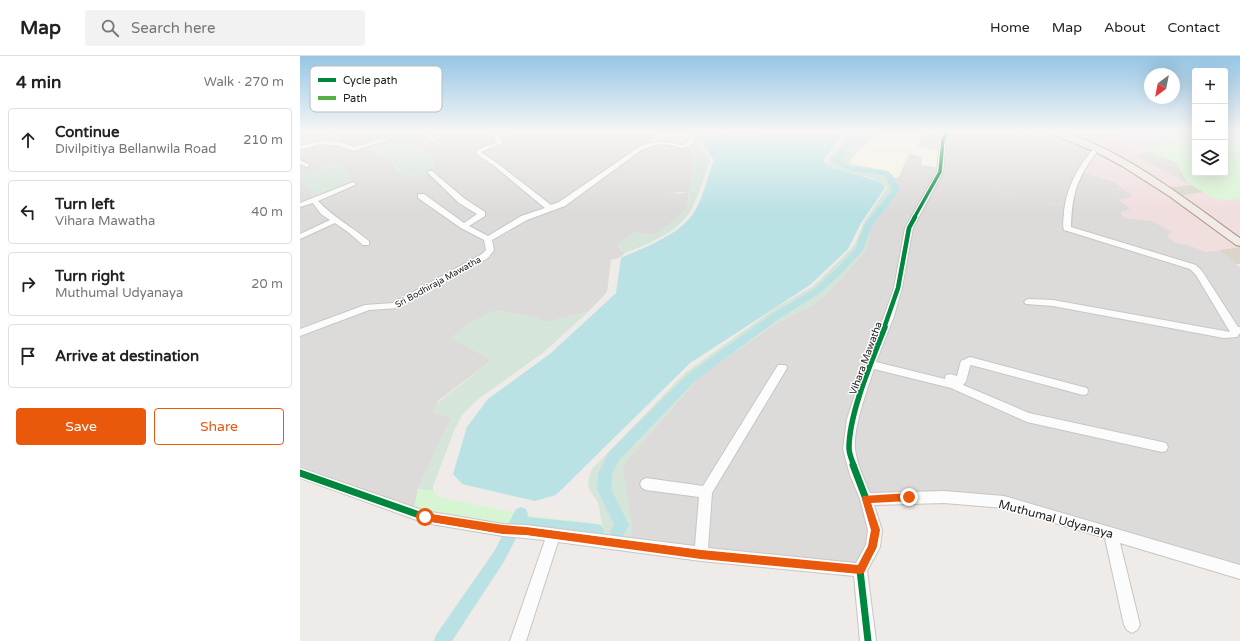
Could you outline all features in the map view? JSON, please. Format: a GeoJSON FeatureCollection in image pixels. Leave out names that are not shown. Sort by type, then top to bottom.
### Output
{"type":"FeatureCollection","features":[{"type":"Feature","properties":{"kind":"main road"},"geometry":{"type":"LineString","coordinates":[[1115,158],[1123,162],[1240,243]]}},
{"type":"Feature","properties":{"kind":"street"},"geometry":{"type":"LineString","coordinates":[[486,158],[550,208]]}},
{"type":"Feature","properties":{"kind":"street"},"geometry":{"type":"LineString","coordinates":[[421,196],[464,226],[488,239],[524,218],[562,204],[626,158]]}},
{"type":"Feature","properties":{"kind":"street","name":"Vihara Mawatha"},"geometry":{"type":"LineString","coordinates":[[860,570],[873,546],[875,530],[866,499],[856,475],[849,449],[853,419],[871,362],[898,288],[909,228],[940,172],[941,158]]}},
{"type":"Feature","properties":{"kind":"street"},"geometry":{"type":"LineString","coordinates":[[1029,302],[1052,303],[1224,335],[1234,335],[1237,330],[1198,272],[1192,267],[1067,228],[1067,205],[1075,177],[1088,158]]}},
{"type":"Feature","properties":{"kind":"street"},"geometry":{"type":"LineString","coordinates":[[300,162],[307,165]]}},
{"type":"Feature","properties":{"kind":"street"},"geometry":{"type":"LineString","coordinates":[[430,172],[462,201],[482,214],[464,226]]}},
{"type":"Feature","properties":{"kind":"street"},"geometry":{"type":"LineString","coordinates":[[300,205],[353,184]]}},
{"type":"Feature","properties":{"kind":"street"},"geometry":{"type":"LineString","coordinates":[[314,200],[324,212],[351,230],[366,243]]}},
{"type":"Feature","properties":{"kind":"street"},"geometry":{"type":"LineString","coordinates":[[300,237],[335,220]]}},
{"type":"Feature","properties":{"kind":"street","name":"Sri Bodhiraja Mawatha"},"geometry":{"type":"LineString","coordinates":[[300,332],[368,307],[388,308],[395,306],[485,256],[490,250],[488,239]]}},
{"type":"Feature","properties":{"kind":"street"},"geometry":{"type":"LineString","coordinates":[[871,362],[961,381],[965,364],[970,361],[1082,392]]}},
{"type":"Feature","properties":{"kind":"street"},"geometry":{"type":"LineString","coordinates":[[871,362],[953,385],[1027,416],[1162,447]]}},
{"type":"Feature","properties":{"kind":"street"},"geometry":{"type":"LineString","coordinates":[[701,554],[706,492],[782,368]]}},
{"type":"Feature","properties":{"kind":"street"},"geometry":{"type":"LineString","coordinates":[[300,473],[425,517],[503,530],[701,554],[860,570],[868,641]]}},
{"type":"Feature","properties":{"kind":"street"},"geometry":{"type":"LineString","coordinates":[[646,484],[706,492]]}},
{"type":"Feature","properties":{"kind":"street","name":"Muthumal Udyanaya"},"geometry":{"type":"LineString","coordinates":[[866,499],[944,497],[1004,502],[1240,572]]}},
{"type":"Feature","properties":{"kind":"street"},"geometry":{"type":"LineString","coordinates":[[1111,534],[1132,624]]}},
{"type":"Feature","properties":{"kind":"street"},"geometry":{"type":"LineString","coordinates":[[518,641],[553,535]]}},
{"type":"Feature","properties":{"kind":"shaded area"},"geometry":{"type":"Polygon","coordinates":[[[300,158],[385,158],[391,161],[397,170],[405,176],[419,175],[430,172],[434,161],[432,158],[628,158],[603,176],[678,194],[688,192],[689,194],[687,206],[677,219],[655,235],[634,232],[618,246],[625,253],[619,258],[611,260],[607,292],[589,311],[547,322],[496,310],[451,338],[492,360],[438,401],[434,412],[451,418],[418,489],[414,509],[300,473],[300,181],[308,187],[313,195],[312,200],[353,184],[341,166],[336,163],[300,176],[300,158]]]}},
{"type":"Feature","properties":{"kind":"shaded area"},"geometry":{"type":"Polygon","coordinates":[[[627,158],[691,158],[691,185],[688,192],[662,193],[602,176],[627,158]]]}},
{"type":"Feature","properties":{"kind":"shaded area"},"geometry":{"type":"Polygon","coordinates":[[[907,158],[923,158],[921,165],[941,168],[990,189],[1024,201],[1067,205],[1079,171],[1114,182],[1132,195],[1133,197],[1119,200],[1132,209],[1127,210],[1126,218],[1152,221],[1173,232],[1174,242],[1217,251],[1220,250],[1240,267],[1240,572],[1004,502],[866,499],[875,530],[860,570],[627,544],[623,465],[699,377],[774,325],[814,304],[828,293],[838,281],[872,225],[899,192],[892,177],[899,176],[907,158]]]}},
{"type":"Feature","properties":{"kind":"shaded area"},"geometry":{"type":"Polygon","coordinates":[[[907,158],[899,176],[896,178],[865,167],[850,164],[851,159],[907,158]]]}},
{"type":"Feature","properties":{"kind":"shaded area"},"geometry":{"type":"Polygon","coordinates":[[[922,158],[942,158],[941,168],[921,165],[922,158]]]}},
{"type":"Feature","properties":{"kind":"shaded area"},"geometry":{"type":"Polygon","coordinates":[[[940,158],[1088,158],[1084,163],[1067,205],[1024,201],[990,189],[938,176],[940,158]]]}},
{"type":"Feature","properties":{"kind":"shaded area"},"geometry":{"type":"Polygon","coordinates":[[[1071,158],[1139,158],[1191,185],[1163,188],[1174,197],[1204,192],[1225,201],[1236,198],[1240,200],[1240,247],[1205,252],[1183,243],[1174,242],[1167,236],[1172,232],[1152,221],[1126,218],[1121,215],[1121,212],[1132,209],[1119,200],[1132,197],[1132,195],[1114,182],[1079,171],[1071,158]]]}},
{"type":"Feature","properties":{"kind":"shaded area"},"geometry":{"type":"Polygon","coordinates":[[[1139,158],[1166,158],[1176,162],[1187,182],[1191,185],[1139,158]]]}},
{"type":"Feature","properties":{"kind":"shaded area"},"geometry":{"type":"Polygon","coordinates":[[[1191,185],[1204,192],[1174,197],[1162,188],[1191,185]]]}},
{"type":"Feature","properties":{"kind":"shaded area"},"geometry":{"type":"Polygon","coordinates":[[[1240,247],[1240,264],[1236,264],[1220,250],[1240,247]]]}},
{"type":"Feature","properties":{"kind":"green space"},"geometry":{"type":"Polygon","coordinates":[[[387,158],[432,158],[434,161],[434,168],[428,173],[417,176],[405,176],[387,158]]]}},
{"type":"Feature","properties":{"kind":"green space"},"geometry":{"type":"Polygon","coordinates":[[[691,158],[708,158],[710,161],[691,210],[678,225],[661,237],[625,253],[617,245],[634,232],[655,235],[672,222],[687,205],[689,199],[688,192],[691,185],[691,158]]]}},
{"type":"Feature","properties":{"kind":"green space"},"geometry":{"type":"Polygon","coordinates":[[[830,158],[852,158],[850,164],[884,170],[892,175],[899,192],[872,225],[866,251],[828,293],[814,304],[774,325],[699,377],[623,465],[633,531],[627,544],[605,542],[598,502],[589,489],[588,481],[592,469],[685,373],[774,309],[812,287],[855,244],[864,222],[887,188],[881,182],[866,176],[840,171],[827,162],[830,158]]]}},
{"type":"Feature","properties":{"kind":"green space"},"geometry":{"type":"Polygon","coordinates":[[[1166,158],[1192,158],[1192,176],[1228,176],[1228,158],[1240,158],[1240,200],[1236,198],[1225,201],[1211,197],[1187,182],[1176,162],[1166,158]]]}},
{"type":"Feature","properties":{"kind":"green space"},"geometry":{"type":"Polygon","coordinates":[[[336,163],[341,164],[353,184],[314,200],[310,191],[300,181],[300,176],[336,163]]]}},
{"type":"Feature","properties":{"kind":"green space"},"geometry":{"type":"Polygon","coordinates":[[[496,310],[547,322],[589,311],[544,352],[478,399],[462,415],[454,431],[433,486],[433,491],[418,489],[451,418],[434,412],[434,406],[492,360],[450,338],[470,322],[496,310]]]}},
{"type":"Feature","properties":{"kind":"green space"},"geometry":{"type":"Polygon","coordinates":[[[418,489],[433,491],[438,497],[531,516],[602,524],[605,542],[553,535],[414,509],[418,489]]]}},
{"type":"Feature","properties":{"kind":"water"},"geometry":{"type":"Polygon","coordinates":[[[713,158],[825,158],[825,163],[833,168],[878,181],[883,184],[885,188],[861,223],[848,249],[810,285],[690,363],[556,495],[535,501],[462,484],[453,474],[467,427],[488,399],[551,353],[616,293],[621,258],[663,239],[682,226],[690,218],[701,197],[714,160],[713,158]]]}},
{"type":"Feature","properties":{"kind":"waterway"},"geometry":{"type":"LineString","coordinates":[[617,532],[622,525],[604,489],[605,474],[614,456],[691,378],[776,316],[817,291],[840,270],[859,250],[868,226],[896,190],[889,176],[885,173],[850,169],[837,163],[837,158]]}},
{"type":"Feature","properties":{"kind":"waterway"},"geometry":{"type":"LineString","coordinates":[[516,523],[521,514]]}},
{"type":"Feature","properties":{"kind":"waterway"},"geometry":{"type":"LineString","coordinates":[[442,641],[500,555],[516,523]]}},
{"type":"Feature","properties":{"kind":"waterway"},"geometry":{"type":"LineString","coordinates":[[516,523],[597,531]]}},
{"type":"Feature","properties":{"kind":"cycle path"},"geometry":{"type":"LineString","coordinates":[[868,641],[860,570],[873,547],[875,530],[866,499],[856,475],[849,449],[853,419],[870,364],[889,316],[898,288],[909,228],[940,172],[941,158]]}},
{"type":"Feature","properties":{"kind":"cycle path"},"geometry":{"type":"LineString","coordinates":[[300,473],[425,517],[503,530],[526,531],[701,554],[860,570]]}},
{"type":"Feature","properties":{"kind":"route"},"geometry":{"type":"LineString","coordinates":[[425,517],[503,530],[526,531],[701,554],[860,570],[873,546],[875,530],[866,499],[909,497]]}}]}
